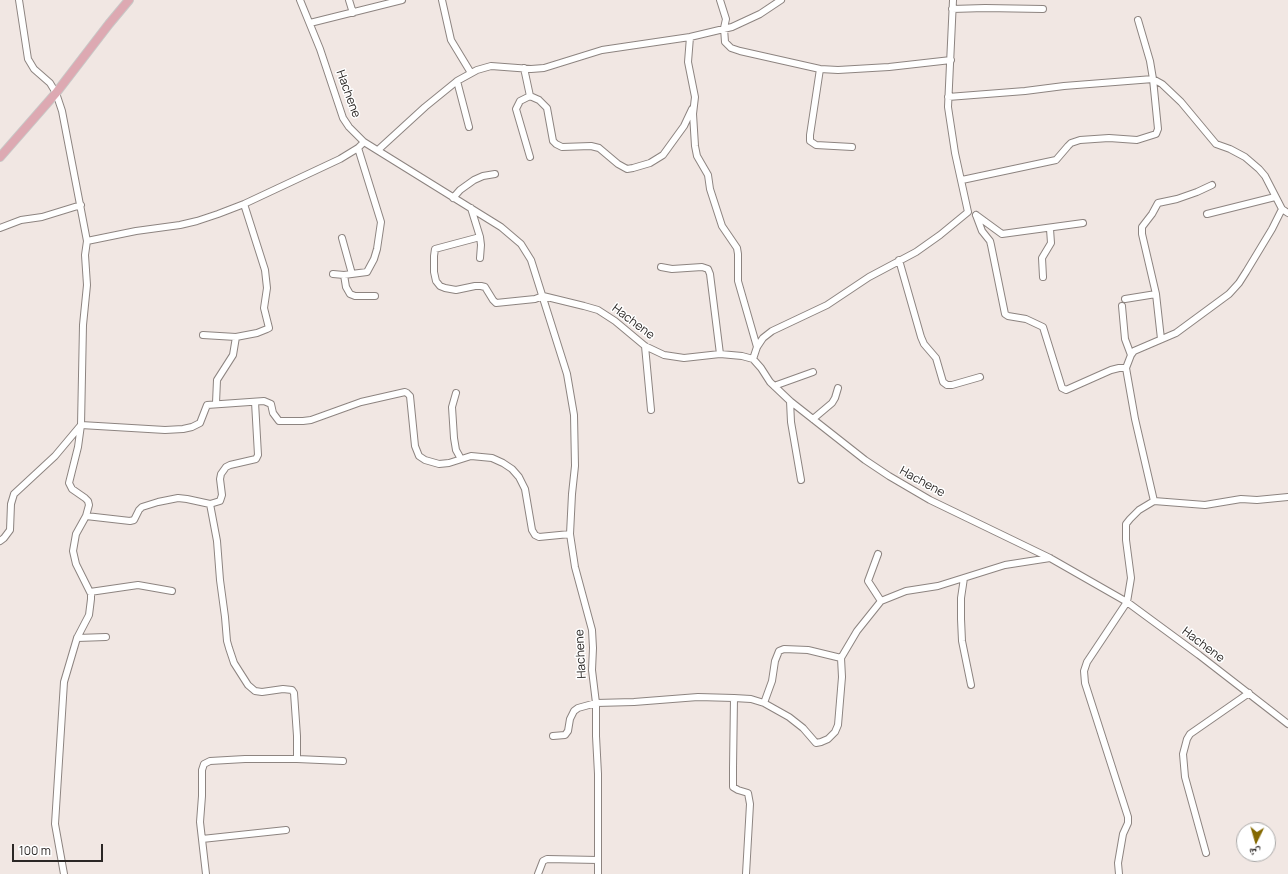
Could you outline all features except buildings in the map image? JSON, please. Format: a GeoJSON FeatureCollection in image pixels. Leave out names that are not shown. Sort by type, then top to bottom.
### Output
{"type":"FeatureCollection","features":[{"type":"Feature","properties":{"kind":"main road"},"geometry":{"type":"LineString","coordinates":[[0,157],[56,93],[130,0]]}},
{"type":"Feature","properties":{"kind":"street"},"geometry":{"type":"LineString","coordinates":[[18,0],[28,59],[34,68],[50,82],[56,93],[62,111],[87,241],[87,285],[83,325],[81,425],[70,483],[72,489],[86,498],[89,505],[86,516],[76,534],[73,552],[76,564],[90,592],[91,599],[89,615],[77,638],[64,682],[55,824],[64,874]]}},
{"type":"Feature","properties":{"kind":"street","name":"Hachene"},"geometry":{"type":"LineString","coordinates":[[300,0],[310,23],[343,118],[349,128],[364,142],[501,227],[521,244],[531,260],[568,379],[574,415],[576,466],[572,494],[570,534],[574,561],[592,630],[592,670],[596,703],[598,774],[598,874]]}},
{"type":"Feature","properties":{"kind":"street"},"geometry":{"type":"LineString","coordinates":[[349,0],[353,13]]}},
{"type":"Feature","properties":{"kind":"street"},"geometry":{"type":"LineString","coordinates":[[310,23],[402,0]]}},
{"type":"Feature","properties":{"kind":"street"},"geometry":{"type":"LineString","coordinates":[[442,0],[451,40],[471,73]]}},
{"type":"Feature","properties":{"kind":"street"},"geometry":{"type":"LineString","coordinates":[[720,0],[726,19],[724,28],[725,42],[731,48],[747,53],[820,70],[838,70],[951,60]]}},
{"type":"Feature","properties":{"kind":"street"},"geometry":{"type":"LineString","coordinates":[[378,150],[425,107],[457,81],[471,73],[491,66],[524,68],[532,70],[544,68],[602,50],[690,37],[732,27],[747,21],[781,0]]}},
{"type":"Feature","properties":{"kind":"street"},"geometry":{"type":"LineString","coordinates":[[953,0],[948,97],[951,134],[968,212]]}},
{"type":"Feature","properties":{"kind":"street"},"geometry":{"type":"LineString","coordinates":[[952,9],[1043,9]]}},
{"type":"Feature","properties":{"kind":"street"},"geometry":{"type":"LineString","coordinates":[[962,180],[1056,160],[1068,146],[1075,141],[1109,138],[1137,140],[1156,134],[1158,129],[1153,79],[1150,61],[1138,20]]}},
{"type":"Feature","properties":{"kind":"street"},"geometry":{"type":"LineString","coordinates":[[690,37],[688,62],[695,97],[693,114],[696,152],[708,175],[710,189],[722,226],[736,248],[738,254],[738,281],[757,347]]}},
{"type":"Feature","properties":{"kind":"street"},"geometry":{"type":"LineString","coordinates":[[524,68],[530,96]]}},
{"type":"Feature","properties":{"kind":"street"},"geometry":{"type":"LineString","coordinates":[[820,70],[810,141],[816,146],[852,147]]}},
{"type":"Feature","properties":{"kind":"street"},"geometry":{"type":"LineString","coordinates":[[948,97],[1153,79],[1162,84],[1181,102],[1216,144],[1245,157],[1259,169],[1265,176],[1282,209],[1288,212]]}},
{"type":"Feature","properties":{"kind":"street"},"geometry":{"type":"LineString","coordinates":[[457,81],[469,127]]}},
{"type":"Feature","properties":{"kind":"street"},"geometry":{"type":"LineString","coordinates":[[530,96],[539,100],[546,108],[553,141],[556,144],[562,147],[591,146],[599,148],[618,164],[627,168],[633,168],[650,162],[663,155],[684,126],[694,106]]}},
{"type":"Feature","properties":{"kind":"street"},"geometry":{"type":"LineString","coordinates":[[530,96],[520,102],[516,109],[530,157]]}},
{"type":"Feature","properties":{"kind":"street"},"geometry":{"type":"LineString","coordinates":[[87,241],[136,231],[167,228],[197,222],[244,204],[340,159],[358,148],[364,142]]}},
{"type":"Feature","properties":{"kind":"street"},"geometry":{"type":"LineString","coordinates":[[333,274],[344,275],[367,272],[374,259],[377,249],[381,222],[358,148]]}},
{"type":"Feature","properties":{"kind":"street"},"geometry":{"type":"LineString","coordinates":[[453,198],[460,190],[474,180],[483,176],[496,174]]}},
{"type":"Feature","properties":{"kind":"street"},"geometry":{"type":"LineString","coordinates":[[1160,339],[1156,294],[1142,234],[1144,223],[1152,214],[1158,202],[1177,200],[1212,185]]}},
{"type":"Feature","properties":{"kind":"street"},"geometry":{"type":"LineString","coordinates":[[1207,214],[1275,197]]}},
{"type":"Feature","properties":{"kind":"street"},"geometry":{"type":"LineString","coordinates":[[203,335],[236,336],[257,333],[269,328],[264,308],[267,288],[265,270],[244,204]]}},
{"type":"Feature","properties":{"kind":"street"},"geometry":{"type":"LineString","coordinates":[[0,228],[21,220],[42,217],[80,205]]}},
{"type":"Feature","properties":{"kind":"street"},"geometry":{"type":"LineString","coordinates":[[471,208],[480,237],[480,258]]}},
{"type":"Feature","properties":{"kind":"street"},"geometry":{"type":"LineString","coordinates":[[1154,501],[1135,419],[1126,368],[1131,355],[1138,349],[1176,333],[1210,309],[1234,288],[1246,272],[1272,229],[1282,209]]}},
{"type":"Feature","properties":{"kind":"street"},"geometry":{"type":"LineString","coordinates":[[968,212],[976,215],[1002,234],[1050,229],[1083,223]]}},
{"type":"Feature","properties":{"kind":"street"},"geometry":{"type":"LineString","coordinates":[[753,359],[757,347],[763,338],[772,331],[827,305],[869,277],[916,252],[968,212]]}},
{"type":"Feature","properties":{"kind":"street"},"geometry":{"type":"LineString","coordinates":[[976,215],[982,231],[990,241],[1005,314],[1008,316],[1026,319],[1043,328],[1062,388],[1066,390],[1112,370],[1126,368]]}},
{"type":"Feature","properties":{"kind":"street"},"geometry":{"type":"LineString","coordinates":[[1043,277],[1042,258],[1051,243],[1050,229]]}},
{"type":"Feature","properties":{"kind":"street"},"geometry":{"type":"LineString","coordinates":[[480,237],[435,249],[434,272],[436,282],[440,286],[456,290],[475,286],[485,287],[496,303],[535,299],[543,296]]}},
{"type":"Feature","properties":{"kind":"street"},"geometry":{"type":"LineString","coordinates":[[342,238],[352,274]]}},
{"type":"Feature","properties":{"kind":"street"},"geometry":{"type":"LineString","coordinates":[[899,260],[921,337],[924,344],[936,358],[943,382],[948,385],[952,385],[980,378]]}},
{"type":"Feature","properties":{"kind":"street"},"geometry":{"type":"LineString","coordinates":[[661,268],[672,270],[702,266],[708,269],[710,274],[720,354]]}},
{"type":"Feature","properties":{"kind":"street"},"geometry":{"type":"LineString","coordinates":[[344,275],[346,287],[350,294],[355,296],[376,296]]}},
{"type":"Feature","properties":{"kind":"street"},"geometry":{"type":"LineString","coordinates":[[1125,299],[1156,294]]}},
{"type":"Feature","properties":{"kind":"street","name":"Hachene"},"geometry":{"type":"LineString","coordinates":[[543,296],[598,310],[615,321],[645,346],[658,353],[678,358],[720,354],[742,356],[753,359],[774,386],[790,401],[865,460],[912,490],[950,511],[1050,558],[1127,602],[1288,724]]}},
{"type":"Feature","properties":{"kind":"street"},"geometry":{"type":"LineString","coordinates":[[1122,306],[1125,339],[1131,355]]}},
{"type":"Feature","properties":{"kind":"street"},"geometry":{"type":"LineString","coordinates":[[216,404],[217,380],[233,355],[236,336]]}},
{"type":"Feature","properties":{"kind":"street"},"geometry":{"type":"LineString","coordinates":[[645,346],[651,410]]}},
{"type":"Feature","properties":{"kind":"street"},"geometry":{"type":"LineString","coordinates":[[774,386],[813,372]]}},
{"type":"Feature","properties":{"kind":"street"},"geometry":{"type":"LineString","coordinates":[[813,419],[832,403],[838,388]]}},
{"type":"Feature","properties":{"kind":"street"},"geometry":{"type":"LineString","coordinates":[[81,425],[165,430],[183,429],[200,423],[203,411],[207,405],[264,401],[269,402],[276,419],[279,421],[293,422],[310,420],[361,402],[407,393],[411,400],[415,446],[419,456],[439,464],[449,463],[472,456],[492,458],[512,469],[519,477],[525,489],[532,530],[535,535],[539,537],[570,534]]}},
{"type":"Feature","properties":{"kind":"street"},"geometry":{"type":"LineString","coordinates":[[456,393],[452,406],[454,438],[456,450],[461,459]]}},
{"type":"Feature","properties":{"kind":"street"},"geometry":{"type":"LineString","coordinates":[[790,401],[791,422],[801,480]]}},
{"type":"Feature","properties":{"kind":"street"},"geometry":{"type":"LineString","coordinates":[[86,516],[130,521],[134,520],[142,507],[158,502],[178,498],[210,504],[220,501],[222,499],[220,479],[226,467],[257,458],[255,402]]}},
{"type":"Feature","properties":{"kind":"street"},"geometry":{"type":"LineString","coordinates":[[0,542],[10,530],[11,504],[14,494],[55,456],[81,425]]}},
{"type":"Feature","properties":{"kind":"street"},"geometry":{"type":"LineString","coordinates":[[1119,874],[1118,863],[1123,834],[1128,823],[1128,817],[1085,683],[1084,671],[1087,662],[1127,602],[1131,578],[1126,540],[1126,524],[1139,510],[1154,501],[1205,505],[1241,499],[1257,500],[1288,497]]}},
{"type":"Feature","properties":{"kind":"street"},"geometry":{"type":"LineString","coordinates":[[210,504],[217,541],[220,580],[226,618],[226,641],[228,648],[234,663],[248,685],[255,691],[262,692],[283,689],[292,690],[294,693],[297,759]]}},
{"type":"Feature","properties":{"kind":"street"},"geometry":{"type":"LineString","coordinates":[[878,554],[868,581],[881,601]]}},
{"type":"Feature","properties":{"kind":"street"},"geometry":{"type":"LineString","coordinates":[[553,736],[565,735],[568,732],[570,719],[574,711],[578,708],[596,703],[634,702],[698,697],[751,699],[764,703],[789,717],[803,728],[816,743],[821,742],[828,739],[835,732],[838,725],[842,677],[841,658],[857,631],[881,601],[906,591],[938,586],[1005,565],[1050,558]]}},
{"type":"Feature","properties":{"kind":"street"},"geometry":{"type":"LineString","coordinates":[[964,578],[960,619],[962,641],[971,685]]}},
{"type":"Feature","properties":{"kind":"street"},"geometry":{"type":"LineString","coordinates":[[90,592],[138,585],[172,591]]}},
{"type":"Feature","properties":{"kind":"street"},"geometry":{"type":"LineString","coordinates":[[77,638],[106,637]]}},
{"type":"Feature","properties":{"kind":"street"},"geometry":{"type":"LineString","coordinates":[[764,703],[772,681],[775,661],[779,651],[784,649],[808,650],[841,658]]}},
{"type":"Feature","properties":{"kind":"street"},"geometry":{"type":"LineString","coordinates":[[1206,853],[1185,777],[1183,754],[1190,734],[1248,693]]}},
{"type":"Feature","properties":{"kind":"street"},"geometry":{"type":"LineString","coordinates":[[734,698],[732,768],[734,787],[748,793],[750,804],[746,874]]}},
{"type":"Feature","properties":{"kind":"street"},"geometry":{"type":"LineString","coordinates":[[206,874],[200,822],[202,770],[204,764],[210,761],[297,759],[343,761]]}},
{"type":"Feature","properties":{"kind":"street"},"geometry":{"type":"LineString","coordinates":[[202,839],[286,830]]}},
{"type":"Feature","properties":{"kind":"street"},"geometry":{"type":"LineString","coordinates":[[538,874],[543,861],[547,859],[598,860]]}}]}
